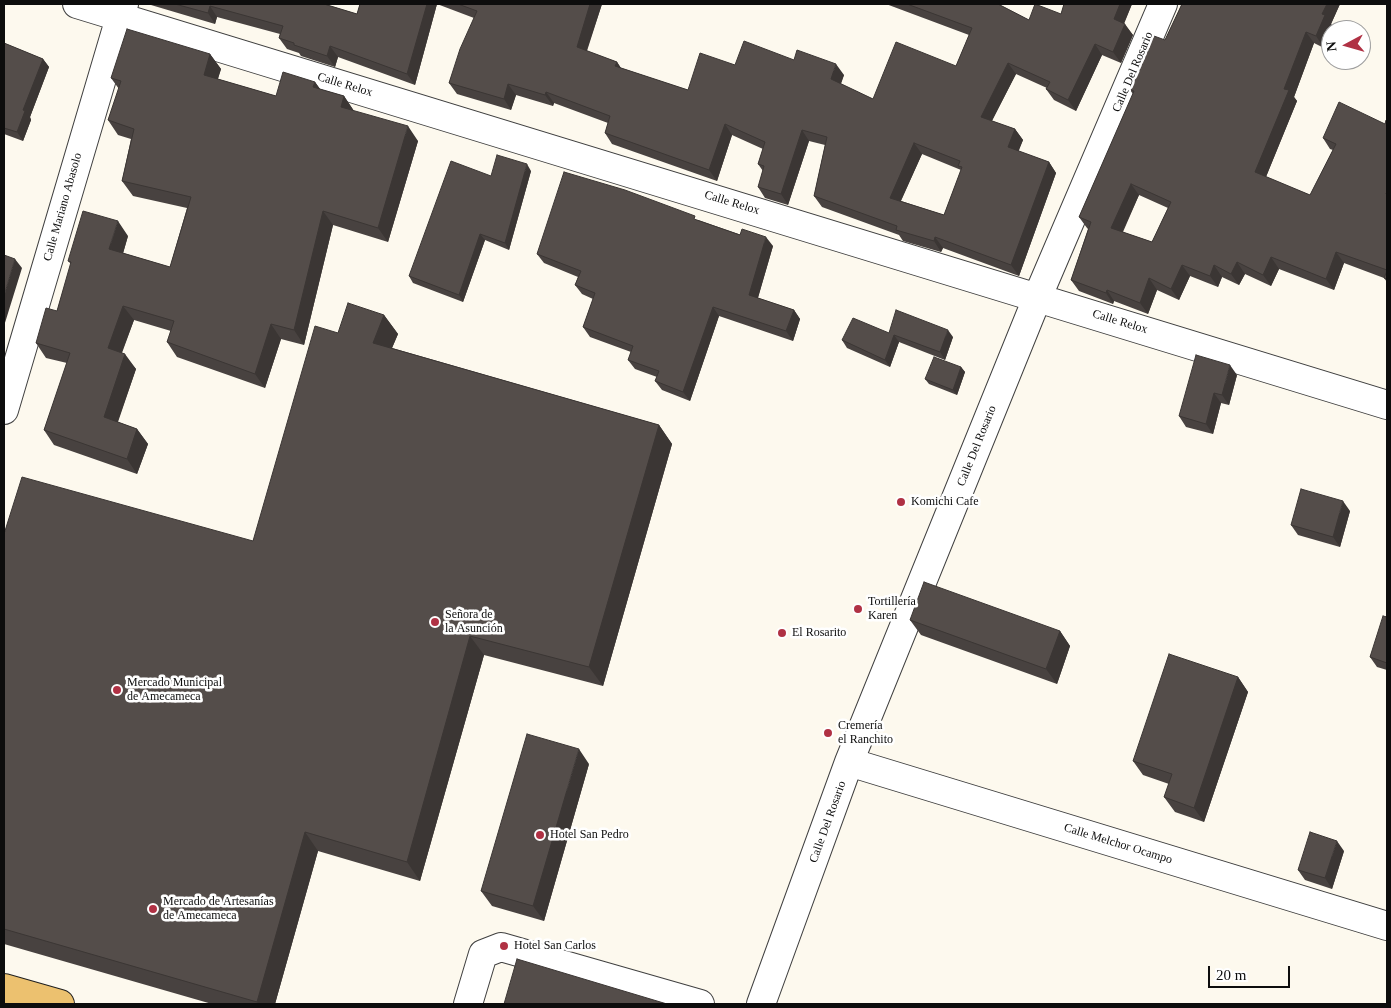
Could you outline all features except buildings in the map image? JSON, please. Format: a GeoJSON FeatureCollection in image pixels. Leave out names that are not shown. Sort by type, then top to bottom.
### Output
{"type":"FeatureCollection","features":[{"type":"Feature","properties":{"kind":"main road"},"geometry":{"type":"LineString","coordinates":[[4,988],[60,1004]]}},
{"type":"Feature","properties":{"kind":"street","name":"Calle Relox"},"geometry":{"type":"LineString","coordinates":[[77,4],[122,10],[1387,405]]}},
{"type":"Feature","properties":{"kind":"street","name":"Calle Del Rosario"},"geometry":{"type":"LineString","coordinates":[[761,1004],[850,762],[1038,296],[1163,4]]}},
{"type":"Feature","properties":{"kind":"street","name":"Calle Mariano Abasolo"},"geometry":{"type":"LineString","coordinates":[[4,410],[122,10]]}},
{"type":"Feature","properties":{"kind":"street","name":"Calle Melchor Ocampo"},"geometry":{"type":"LineString","coordinates":[[850,762],[1387,926]]}},
{"type":"Feature","properties":{"kind":"street"},"geometry":{"type":"LineString","coordinates":[[468,1004],[492,950],[700,1004]]}},
{"type":"Feature","properties":{"kind":"place","name":"Komichi Cafe"},"geometry":{"type":"Point","coordinates":[901,502]}},
{"type":"Feature","properties":{"kind":"place","name":"Tortillería Karen"},"geometry":{"type":"Point","coordinates":[858,609]}},
{"type":"Feature","properties":{"kind":"place","name":"Señora de la Asunción"},"geometry":{"type":"Point","coordinates":[435,622]}},
{"type":"Feature","properties":{"kind":"place","name":"El Rosarito"},"geometry":{"type":"Point","coordinates":[782,633]}},
{"type":"Feature","properties":{"kind":"place","name":"Mercado Municipal de Amecameca"},"geometry":{"type":"Point","coordinates":[117,690]}},
{"type":"Feature","properties":{"kind":"place","name":"Cremería el Ranchito"},"geometry":{"type":"Point","coordinates":[828,733]}},
{"type":"Feature","properties":{"kind":"place","name":"Hotel San Pedro"},"geometry":{"type":"Point","coordinates":[540,835]}},
{"type":"Feature","properties":{"kind":"place","name":"Mercado de Artesanías de Amecameca"},"geometry":{"type":"Point","coordinates":[153,909]}},
{"type":"Feature","properties":{"kind":"place","name":"Hotel San Carlos"},"geometry":{"type":"Point","coordinates":[504,946]}}]}
